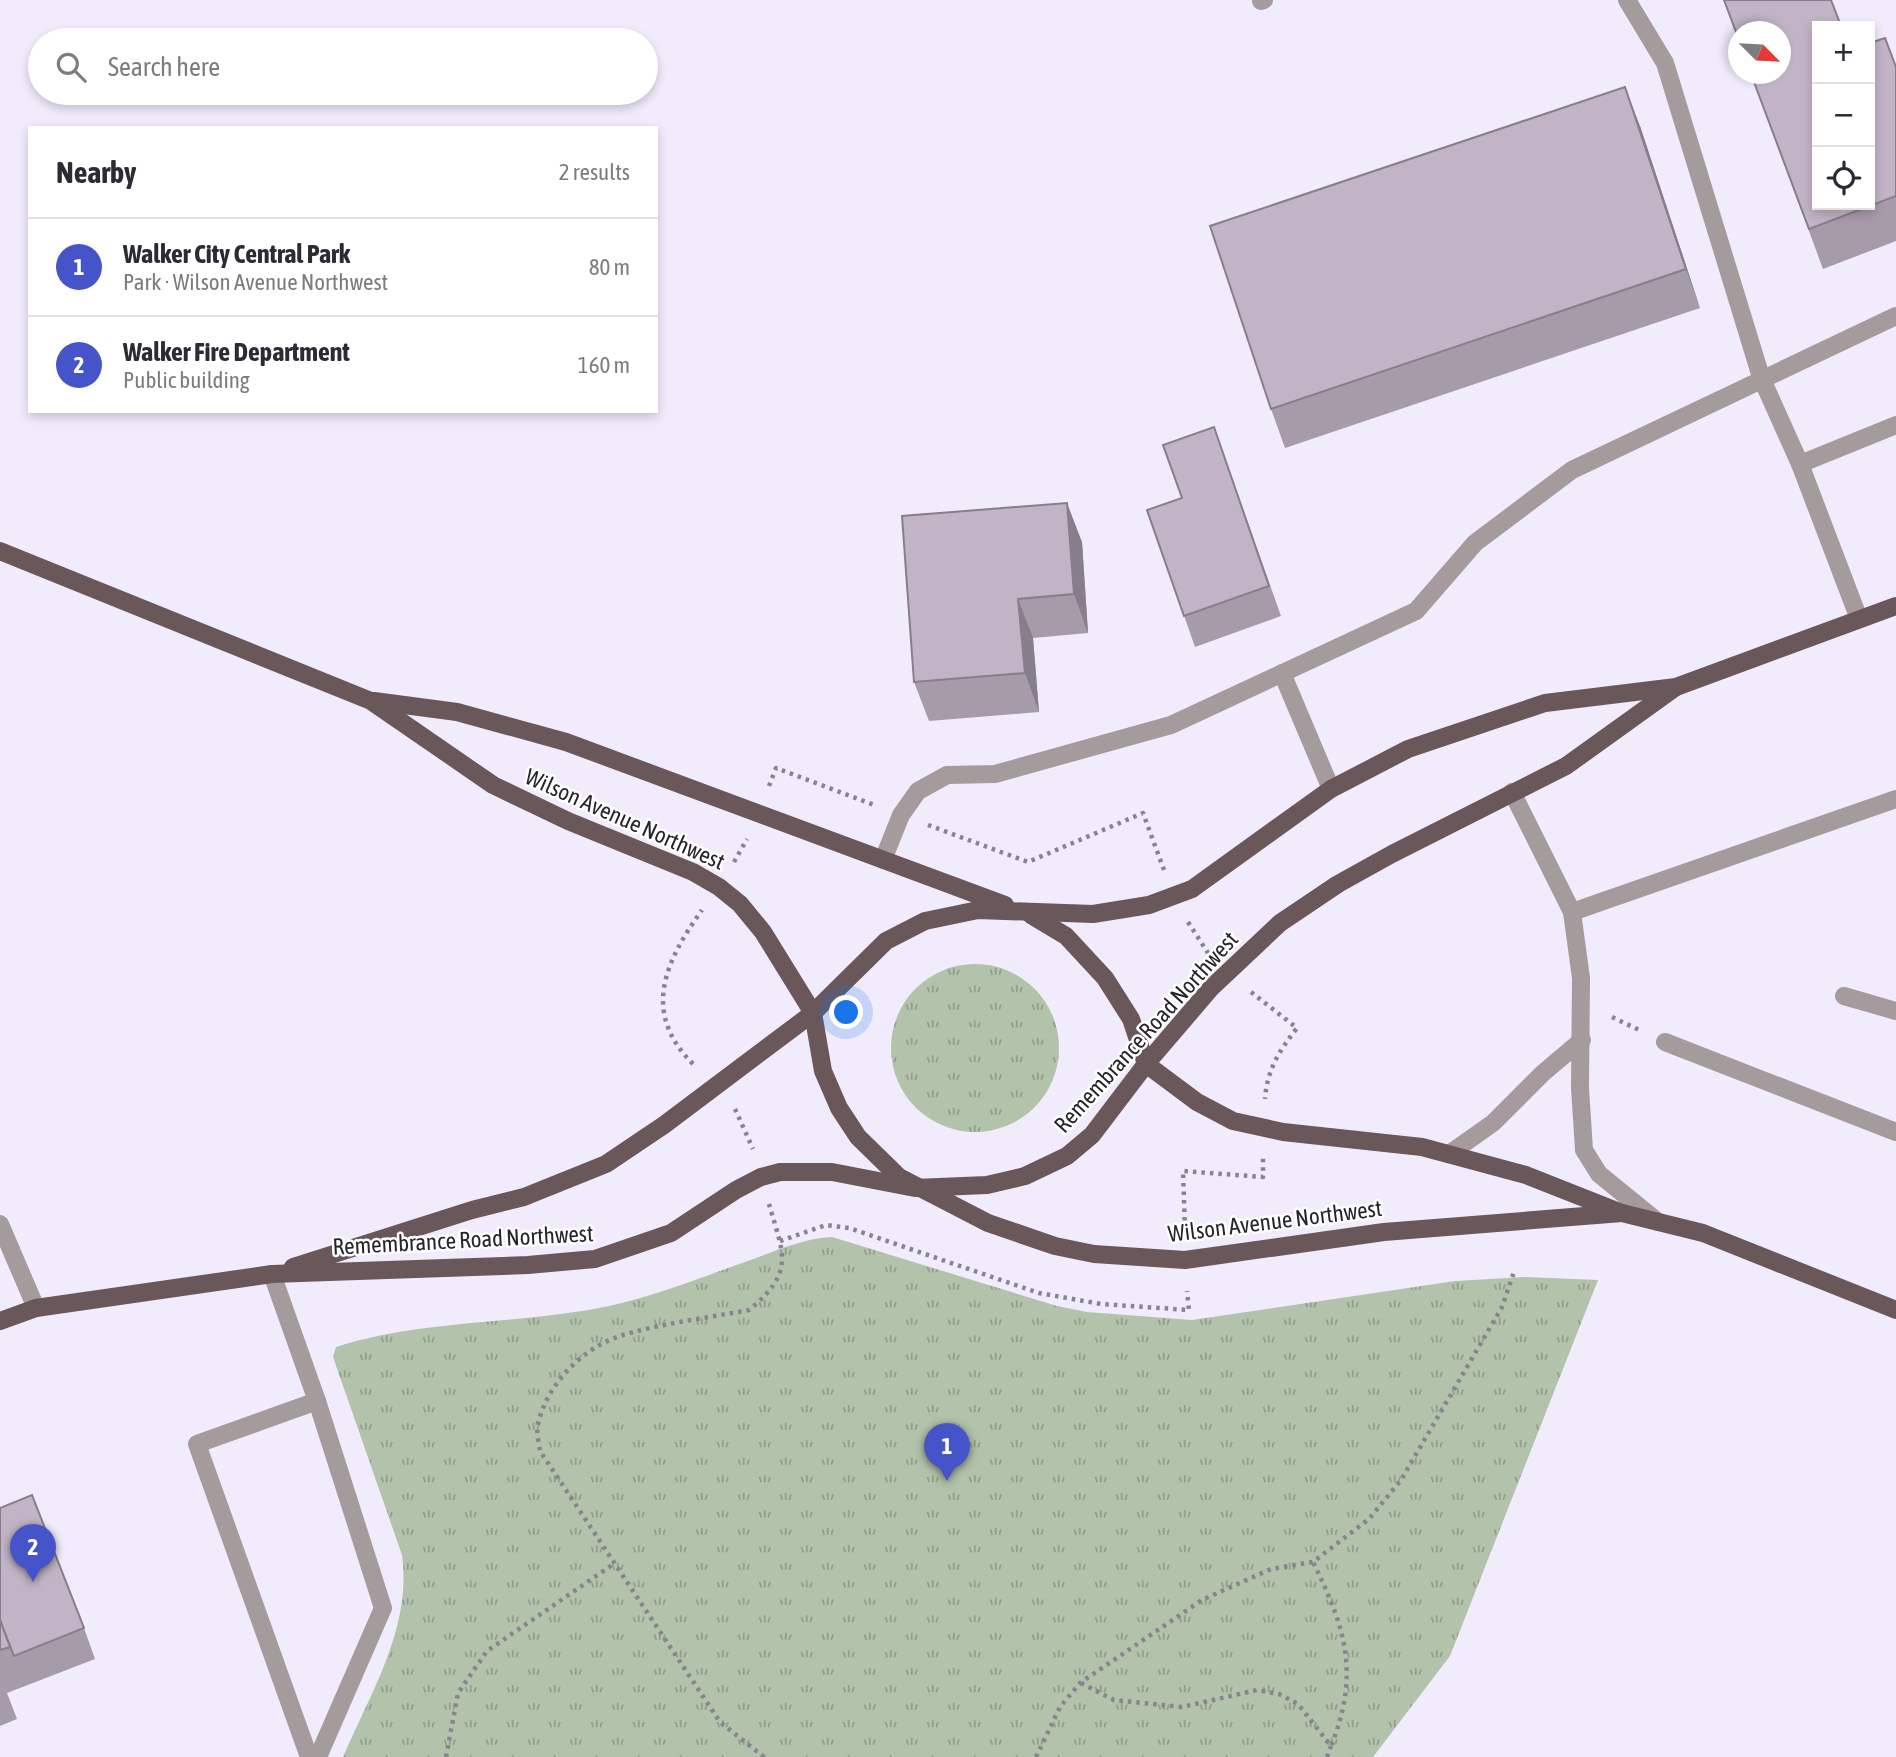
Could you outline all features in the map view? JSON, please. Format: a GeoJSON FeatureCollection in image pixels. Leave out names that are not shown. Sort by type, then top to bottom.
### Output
{"type":"FeatureCollection","features":[{"type":"Feature","properties":{"kind":"main road","name":"Wilson Avenue Northwest"},"geometry":{"type":"LineString","coordinates":[[0,551],[371,701],[494,785],[568,821],[693,872],[719,887],[740,904],[763,932],[813,1013],[823,1071],[839,1108],[871,1152],[915,1188],[988,1223],[1055,1247],[1158,1260],[1223,1256],[1384,1231],[1622,1213]]}},
{"type":"Feature","properties":{"kind":"main road","name":"Remembrance Road Northwest"},"geometry":{"type":"LineString","coordinates":[[272,1274],[524,1196],[606,1164],[664,1125],[813,1013],[875,950],[898,933],[953,913],[978,910],[1026,913],[1122,911],[1175,897],[1215,874],[1331,789],[1408,749],[1545,703],[1676,687],[1896,606]]}},
{"type":"Feature","properties":{"kind":"main road","name":"Remembrance Road Northwest"},"geometry":{"type":"LineString","coordinates":[[0,1321],[36,1308],[272,1274],[527,1265],[595,1259],[671,1233],[761,1177],[794,1170],[843,1174],[915,1188],[987,1185],[1025,1175],[1057,1162],[1092,1135],[1146,1064],[1211,988],[1280,923],[1338,884],[1566,766],[1605,741],[1676,687]]}},
{"type":"Feature","properties":{"kind":"main road","name":"Wilson Avenue Northwest"},"geometry":{"type":"LineString","coordinates":[[371,701],[457,712],[566,742],[1026,913],[1066,936],[1105,978],[1131,1020],[1146,1064],[1197,1102],[1248,1126],[1397,1143],[1449,1154],[1535,1178],[1622,1213],[1703,1233],[1896,1310]]}},
{"type":"Feature","properties":{"kind":"lane"},"geometry":{"type":"LineString","coordinates":[[1627,0],[1665,63],[1761,377],[1800,464],[1859,619]]}},
{"type":"Feature","properties":{"kind":"lane"},"geometry":{"type":"LineString","coordinates":[[883,860],[901,815],[918,791],[947,775],[995,774],[1171,724],[1416,611],[1475,542],[1572,470],[1761,377],[1896,316]]}},
{"type":"Feature","properties":{"kind":"lane"},"geometry":{"type":"LineString","coordinates":[[1800,464],[1896,425]]}},
{"type":"Feature","properties":{"kind":"lane"},"geometry":{"type":"LineString","coordinates":[[1282,673],[1331,789]]}},
{"type":"Feature","properties":{"kind":"lane"},"geometry":{"type":"LineString","coordinates":[[1512,792],[1572,912],[1581,978],[1580,1088],[1584,1150],[1599,1174],[1658,1222]]}},
{"type":"Feature","properties":{"kind":"lane"},"geometry":{"type":"LineString","coordinates":[[1572,912],[1896,799]]}},
{"type":"Feature","properties":{"kind":"lane"},"geometry":{"type":"LineString","coordinates":[[1844,996],[1896,1011]]}},
{"type":"Feature","properties":{"kind":"lane"},"geometry":{"type":"LineString","coordinates":[[1449,1154],[1493,1123],[1543,1073],[1582,1040]]}},
{"type":"Feature","properties":{"kind":"lane"},"geometry":{"type":"LineString","coordinates":[[1665,1042],[1896,1132]]}},
{"type":"Feature","properties":{"kind":"lane"},"geometry":{"type":"LineString","coordinates":[[0,1224],[36,1308]]}},
{"type":"Feature","properties":{"kind":"lane"},"geometry":{"type":"LineString","coordinates":[[272,1274],[317,1401],[383,1608],[318,1757]]}},
{"type":"Feature","properties":{"kind":"lane"},"geometry":{"type":"LineString","coordinates":[[309,1757],[197,1444],[317,1401]]}},
{"type":"Feature","properties":{"kind":"path"},"geometry":{"type":"LineString","coordinates":[[772,780],[776,768],[1028,862],[1143,813],[1162,863]]}},
{"type":"Feature","properties":{"kind":"path"},"geometry":{"type":"LineString","coordinates":[[735,861],[746,840]]}},
{"type":"Feature","properties":{"kind":"path"},"geometry":{"type":"LineString","coordinates":[[694,1065],[669,1030],[663,1011],[662,988],[670,961],[698,916]]}},
{"type":"Feature","properties":{"kind":"path"},"geometry":{"type":"LineString","coordinates":[[1189,924],[1208,952]]}},
{"type":"Feature","properties":{"kind":"path"},"geometry":{"type":"LineString","coordinates":[[1243,986],[1297,1028],[1276,1055],[1265,1095]]}},
{"type":"Feature","properties":{"kind":"path"},"geometry":{"type":"LineString","coordinates":[[1581,1004],[1665,1042]]}},
{"type":"Feature","properties":{"kind":"path"},"geometry":{"type":"LineString","coordinates":[[730,1101],[747,1130],[751,1143]]}},
{"type":"Feature","properties":{"kind":"path"},"geometry":{"type":"LineString","coordinates":[[1185,1221],[1183,1171],[1263,1177],[1263,1162]]}},
{"type":"Feature","properties":{"kind":"path"},"geometry":{"type":"LineString","coordinates":[[764,1757],[720,1722],[540,1451],[537,1426],[551,1390],[569,1367],[621,1335],[749,1310],[776,1285],[782,1265],[780,1241],[769,1207]]}},
{"type":"Feature","properties":{"kind":"path"},"geometry":{"type":"LineString","coordinates":[[780,1241],[826,1225],[849,1228],[1012,1285],[1101,1304],[1189,1310],[1186,1289]]}},
{"type":"Feature","properties":{"kind":"path"},"geometry":{"type":"LineString","coordinates":[[1036,1757],[1060,1707],[1080,1683],[1202,1600],[1270,1569],[1313,1562],[1369,1519],[1401,1480],[1502,1307],[1514,1272]]}},
{"type":"Feature","properties":{"kind":"path"},"geometry":{"type":"LineString","coordinates":[[1313,1562],[1333,1604],[1345,1652],[1349,1686],[1343,1716],[1327,1757]]}},
{"type":"Feature","properties":{"kind":"path"},"geometry":{"type":"LineString","coordinates":[[446,1757],[458,1693],[487,1651],[615,1563]]}},
{"type":"Feature","properties":{"kind":"path"},"geometry":{"type":"LineString","coordinates":[[1080,1683],[1114,1700],[1182,1707],[1257,1690],[1279,1694],[1298,1704],[1331,1746]]}},
{"type":"Feature","properties":{"kind":"green space"},"geometry":{"type":"Polygon","coordinates":[[[975,964],[1007,971],[1034,989],[1052,1016],[1059,1048],[1052,1080],[1034,1107],[1007,1125],[975,1132],[943,1125],[916,1107],[898,1080],[891,1048],[898,1016],[916,989],[943,971],[975,964]]]}},
{"type":"Feature","properties":{"kind":"green space"},"geometry":{"type":"Polygon","coordinates":[[[832,1237],[1057,1306],[1087,1312],[1192,1320],[1455,1281],[1525,1277],[1598,1280],[1450,1656],[1373,1757],[343,1757],[387,1659],[401,1608],[403,1582],[402,1555],[333,1357],[336,1347],[403,1331],[609,1306],[665,1290],[794,1244],[832,1237]]]}},
{"type":"Feature","properties":{"kind":"building"},"geometry":{"type":"Polygon","coordinates":[[[1724,0],[1831,0],[1839,21],[1812,21],[1812,210],[1859,210],[1809,229],[1755,84],[1791,84],[1791,21],[1732,21],[1724,0]]]}},
{"type":"Feature","properties":{"kind":"building"},"geometry":{"type":"Polygon","coordinates":[[[1885,38],[1896,67],[1896,196],[1875,204],[1875,41],[1885,38]]]}},
{"type":"Feature","properties":{"kind":"building"},"geometry":{"type":"Polygon","coordinates":[[[1625,87],[1686,269],[1271,409],[1210,226],[1625,87]]]}},
{"type":"Feature","properties":{"kind":"building"},"geometry":{"type":"Polygon","coordinates":[[[1214,427],[1269,586],[1184,616],[1147,510],[1182,498],[1163,445],[1214,427]]]}},
{"type":"Feature","properties":{"kind":"building"},"geometry":{"type":"Polygon","coordinates":[[[1067,503],[1074,594],[1018,599],[1025,673],[914,682],[902,516],[1067,503]]]}},
{"type":"Feature","properties":{"kind":"building"},"geometry":{"type":"Polygon","coordinates":[[[32,1495],[84,1628],[14,1656],[0,1620],[0,1508],[32,1495]]]}},
{"type":"Feature","properties":{"kind":"building"},"geometry":{"type":"Polygon","coordinates":[[[0,1620],[10,1647],[0,1650],[0,1620]]]}},
{"type":"Feature","properties":{"kind":"place","name":"Walker City Central Park"},"geometry":{"type":"Point","coordinates":[947,1481]}},
{"type":"Feature","properties":{"kind":"place","name":"Walker Fire Department"},"geometry":{"type":"Point","coordinates":[33,1582]}}]}
